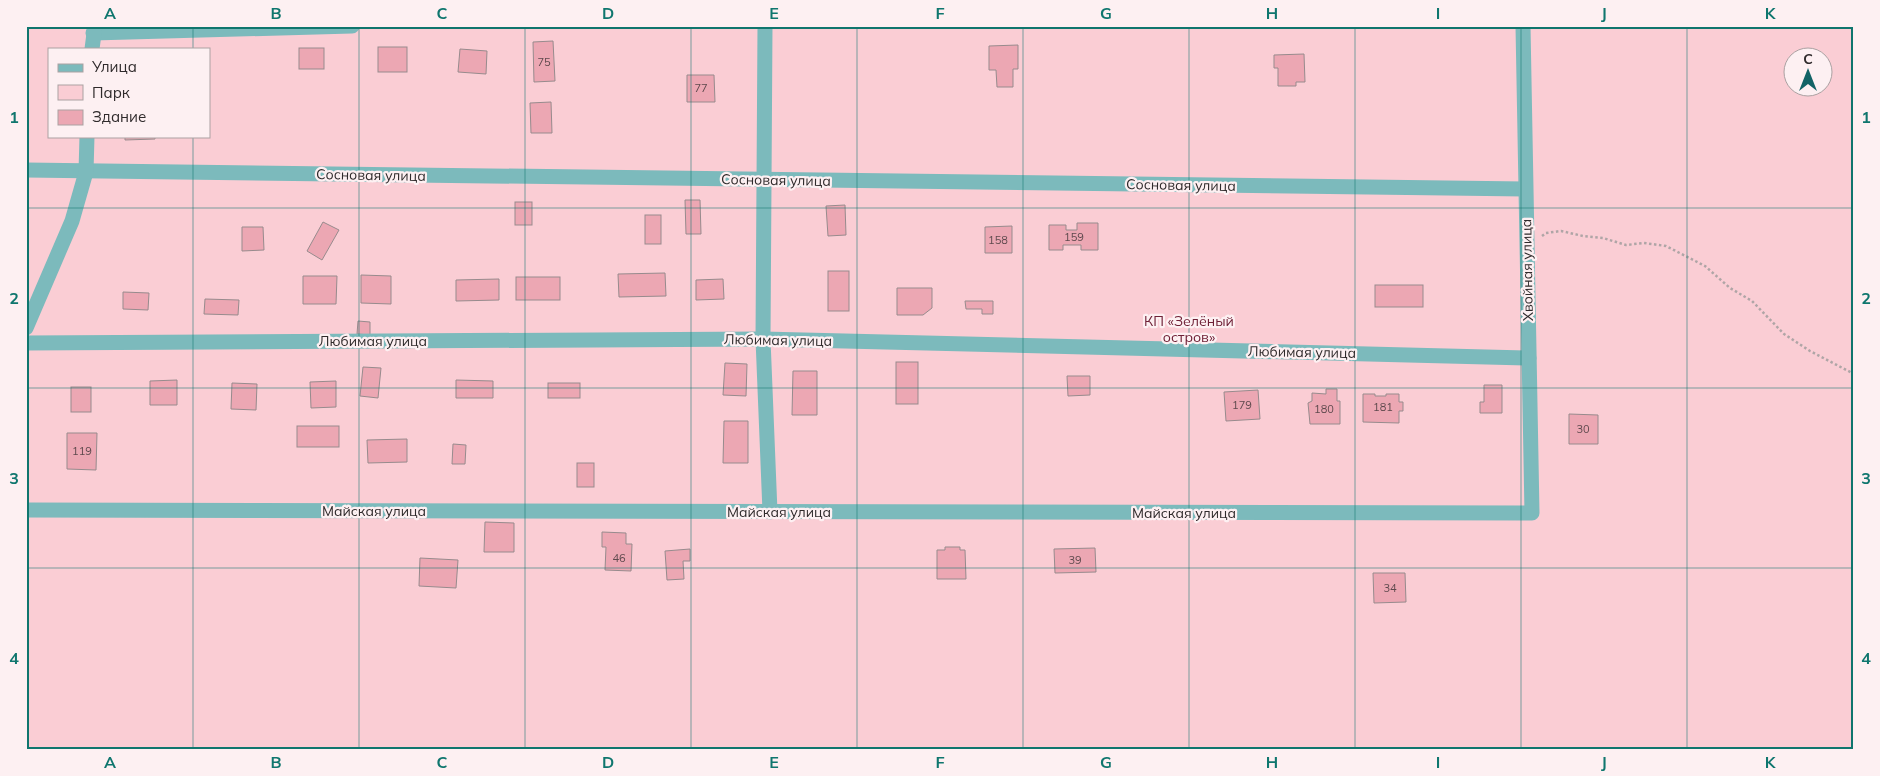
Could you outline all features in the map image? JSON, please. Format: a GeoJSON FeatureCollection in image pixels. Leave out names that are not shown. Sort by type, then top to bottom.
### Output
{"type":"FeatureCollection","features":[{"type":"Feature","properties":{"kind":"street"},"geometry":{"type":"LineString","coordinates":[[92,48],[94,30],[352,26]]}},
{"type":"Feature","properties":{"kind":"street"},"geometry":{"type":"LineString","coordinates":[[766,26],[763,339],[770,512]]}},
{"type":"Feature","properties":{"kind":"street","name":"Хвойная улица"},"geometry":{"type":"LineString","coordinates":[[1523,26],[1532,513]]}},
{"type":"Feature","properties":{"kind":"street"},"geometry":{"type":"LineString","coordinates":[[26,328],[72,222],[86,172],[88,138]]}},
{"type":"Feature","properties":{"kind":"street","name":"Сосновая улица"},"geometry":{"type":"LineString","coordinates":[[26,170],[1526,189]]}},
{"type":"Feature","properties":{"kind":"street","name":"Любимая улица"},"geometry":{"type":"LineString","coordinates":[[26,343],[763,339],[1529,358]]}},
{"type":"Feature","properties":{"kind":"street","name":"Майская улица"},"geometry":{"type":"LineString","coordinates":[[26,510],[1532,513]]}},
{"type":"Feature","properties":{"kind":"path"},"geometry":{"type":"LineString","coordinates":[[1527,245],[1546,233],[1561,231],[1603,238],[1626,245],[1666,246],[1705,266],[1730,288],[1752,301],[1784,334],[1832,364],[1854,374]]}},
{"type":"Feature","properties":{"kind":"green space","name":"КП «Зелёный остров»"},"geometry":{"type":"Polygon","coordinates":[[[26,26],[1854,26],[1854,750],[26,750],[26,26]]]}},
{"type":"Feature","properties":{"kind":"building"},"geometry":{"type":"Polygon","coordinates":[[[553,41],[555,81],[534,82],[533,42],[553,41]]]}},
{"type":"Feature","properties":{"kind":"building"},"geometry":{"type":"Polygon","coordinates":[[[1018,45],[1018,69],[1013,69],[1013,87],[997,87],[996,70],[989,70],[989,46],[1018,45]]]}},
{"type":"Feature","properties":{"kind":"building"},"geometry":{"type":"Polygon","coordinates":[[[378,47],[407,47],[407,72],[378,72],[378,47]]]}},
{"type":"Feature","properties":{"kind":"building"},"geometry":{"type":"Polygon","coordinates":[[[299,48],[324,48],[324,69],[299,69],[299,48]]]}},
{"type":"Feature","properties":{"kind":"building"},"geometry":{"type":"Polygon","coordinates":[[[460,49],[487,51],[486,74],[458,72],[460,49]]]}},
{"type":"Feature","properties":{"kind":"building"},"geometry":{"type":"Polygon","coordinates":[[[1304,54],[1305,82],[1296,82],[1296,86],[1278,86],[1278,68],[1274,68],[1274,55],[1304,54]]]}},
{"type":"Feature","properties":{"kind":"building"},"geometry":{"type":"Polygon","coordinates":[[[687,75],[714,75],[715,102],[687,102],[687,75]]]}},
{"type":"Feature","properties":{"kind":"building"},"geometry":{"type":"Polygon","coordinates":[[[551,102],[552,133],[531,133],[530,103],[551,102]]]}},
{"type":"Feature","properties":{"kind":"building"},"geometry":{"type":"Polygon","coordinates":[[[125,138],[155,138],[155,139],[125,140],[125,138]]]}},
{"type":"Feature","properties":{"kind":"building"},"geometry":{"type":"Polygon","coordinates":[[[685,200],[700,200],[701,234],[686,234],[685,200]]]}},
{"type":"Feature","properties":{"kind":"building"},"geometry":{"type":"Polygon","coordinates":[[[515,202],[532,202],[532,225],[515,225],[515,202]]]}},
{"type":"Feature","properties":{"kind":"building"},"geometry":{"type":"Polygon","coordinates":[[[845,205],[846,235],[828,236],[826,206],[845,205]]]}},
{"type":"Feature","properties":{"kind":"building"},"geometry":{"type":"Polygon","coordinates":[[[645,215],[661,215],[661,244],[645,244],[645,215]]]}},
{"type":"Feature","properties":{"kind":"building"},"geometry":{"type":"Polygon","coordinates":[[[323,222],[339,230],[322,260],[307,251],[323,222]]]}},
{"type":"Feature","properties":{"kind":"building"},"geometry":{"type":"Polygon","coordinates":[[[1077,223],[1098,223],[1098,250],[1081,250],[1081,245],[1063,245],[1063,250],[1049,250],[1049,225],[1066,225],[1066,230],[1077,230],[1077,223]]]}},
{"type":"Feature","properties":{"kind":"building"},"geometry":{"type":"Polygon","coordinates":[[[1012,226],[1012,253],[985,253],[985,227],[1012,226]]]}},
{"type":"Feature","properties":{"kind":"building"},"geometry":{"type":"Polygon","coordinates":[[[242,227],[263,227],[264,250],[242,251],[242,227]]]}},
{"type":"Feature","properties":{"kind":"building"},"geometry":{"type":"Polygon","coordinates":[[[828,271],[849,271],[849,311],[828,311],[828,271]]]}},
{"type":"Feature","properties":{"kind":"building"},"geometry":{"type":"Polygon","coordinates":[[[665,273],[666,296],[619,297],[618,274],[665,273]]]}},
{"type":"Feature","properties":{"kind":"building"},"geometry":{"type":"Polygon","coordinates":[[[361,275],[391,276],[391,304],[361,303],[361,275]]]}},
{"type":"Feature","properties":{"kind":"building"},"geometry":{"type":"Polygon","coordinates":[[[303,276],[337,276],[336,304],[303,304],[303,276]]]}},
{"type":"Feature","properties":{"kind":"building"},"geometry":{"type":"Polygon","coordinates":[[[516,277],[560,277],[560,300],[516,300],[516,277]]]}},
{"type":"Feature","properties":{"kind":"building"},"geometry":{"type":"Polygon","coordinates":[[[499,279],[499,300],[456,301],[456,280],[499,279]]]}},
{"type":"Feature","properties":{"kind":"building"},"geometry":{"type":"Polygon","coordinates":[[[723,279],[724,299],[696,300],[696,280],[723,279]]]}},
{"type":"Feature","properties":{"kind":"building"},"geometry":{"type":"Polygon","coordinates":[[[1375,285],[1423,285],[1423,307],[1375,307],[1375,285]]]}},
{"type":"Feature","properties":{"kind":"building"},"geometry":{"type":"Polygon","coordinates":[[[897,288],[932,288],[932,308],[923,315],[897,315],[897,288]]]}},
{"type":"Feature","properties":{"kind":"building"},"geometry":{"type":"Polygon","coordinates":[[[123,292],[149,293],[148,310],[123,309],[123,292]]]}},
{"type":"Feature","properties":{"kind":"building"},"geometry":{"type":"Polygon","coordinates":[[[205,299],[239,300],[238,315],[204,314],[205,299]]]}},
{"type":"Feature","properties":{"kind":"building"},"geometry":{"type":"Polygon","coordinates":[[[965,301],[993,301],[993,314],[982,314],[982,309],[966,309],[965,301]]]}},
{"type":"Feature","properties":{"kind":"building"},"geometry":{"type":"Polygon","coordinates":[[[358,321],[370,322],[370,335],[357,334],[358,321]]]}},
{"type":"Feature","properties":{"kind":"building"},"geometry":{"type":"Polygon","coordinates":[[[896,362],[918,362],[918,404],[896,404],[896,362]]]}},
{"type":"Feature","properties":{"kind":"building"},"geometry":{"type":"Polygon","coordinates":[[[725,363],[747,364],[746,396],[723,395],[725,363]]]}},
{"type":"Feature","properties":{"kind":"building"},"geometry":{"type":"Polygon","coordinates":[[[363,367],[381,368],[378,398],[360,396],[363,367]]]}},
{"type":"Feature","properties":{"kind":"building"},"geometry":{"type":"Polygon","coordinates":[[[793,371],[817,371],[817,415],[792,415],[793,371]]]}},
{"type":"Feature","properties":{"kind":"building"},"geometry":{"type":"Polygon","coordinates":[[[1067,376],[1090,376],[1090,395],[1068,396],[1067,376]]]}},
{"type":"Feature","properties":{"kind":"building"},"geometry":{"type":"Polygon","coordinates":[[[177,380],[177,405],[150,405],[150,381],[177,380]]]}},
{"type":"Feature","properties":{"kind":"building"},"geometry":{"type":"Polygon","coordinates":[[[456,380],[493,381],[493,398],[456,398],[456,380]]]}},
{"type":"Feature","properties":{"kind":"building"},"geometry":{"type":"Polygon","coordinates":[[[336,381],[336,407],[311,408],[310,382],[336,381]]]}},
{"type":"Feature","properties":{"kind":"building"},"geometry":{"type":"Polygon","coordinates":[[[232,383],[257,384],[256,410],[231,409],[232,383]]]}},
{"type":"Feature","properties":{"kind":"building"},"geometry":{"type":"Polygon","coordinates":[[[548,383],[580,383],[580,398],[548,398],[548,383]]]}},
{"type":"Feature","properties":{"kind":"building"},"geometry":{"type":"Polygon","coordinates":[[[1484,385],[1502,385],[1502,413],[1480,413],[1480,402],[1484,402],[1484,385]]]}},
{"type":"Feature","properties":{"kind":"building"},"geometry":{"type":"Polygon","coordinates":[[[71,387],[91,387],[91,412],[71,412],[71,387]]]}},
{"type":"Feature","properties":{"kind":"building"},"geometry":{"type":"Polygon","coordinates":[[[1326,389],[1337,389],[1337,401],[1340,401],[1340,424],[1310,424],[1308,403],[1312,401],[1312,393],[1326,394],[1326,389]]]}},
{"type":"Feature","properties":{"kind":"building"},"geometry":{"type":"Polygon","coordinates":[[[1258,390],[1260,419],[1226,421],[1224,392],[1258,390]]]}},
{"type":"Feature","properties":{"kind":"building"},"geometry":{"type":"Polygon","coordinates":[[[1363,394],[1386,396],[1386,394],[1399,394],[1399,402],[1403,402],[1403,411],[1399,411],[1399,423],[1363,422],[1363,394]]]}},
{"type":"Feature","properties":{"kind":"building"},"geometry":{"type":"Polygon","coordinates":[[[1569,414],[1598,415],[1598,444],[1569,444],[1569,414]]]}},
{"type":"Feature","properties":{"kind":"building"},"geometry":{"type":"Polygon","coordinates":[[[724,421],[748,421],[748,463],[723,463],[724,421]]]}},
{"type":"Feature","properties":{"kind":"building"},"geometry":{"type":"Polygon","coordinates":[[[297,426],[339,426],[339,447],[297,447],[297,426]]]}},
{"type":"Feature","properties":{"kind":"building"},"geometry":{"type":"Polygon","coordinates":[[[67,433],[97,433],[96,470],[67,469],[67,433]]]}},
{"type":"Feature","properties":{"kind":"building"},"geometry":{"type":"Polygon","coordinates":[[[407,439],[407,462],[368,463],[367,440],[407,439]]]}},
{"type":"Feature","properties":{"kind":"building"},"geometry":{"type":"Polygon","coordinates":[[[453,444],[466,445],[465,464],[452,464],[453,444]]]}},
{"type":"Feature","properties":{"kind":"building"},"geometry":{"type":"Polygon","coordinates":[[[577,463],[594,463],[594,487],[577,487],[577,463]]]}},
{"type":"Feature","properties":{"kind":"building"},"geometry":{"type":"Polygon","coordinates":[[[485,522],[514,523],[514,552],[484,552],[485,522]]]}},
{"type":"Feature","properties":{"kind":"building"},"geometry":{"type":"Polygon","coordinates":[[[602,532],[626,533],[626,544],[632,544],[631,571],[605,570],[606,547],[602,547],[602,532]]]}},
{"type":"Feature","properties":{"kind":"building"},"geometry":{"type":"Polygon","coordinates":[[[945,547],[960,547],[960,550],[965,550],[966,579],[937,579],[937,550],[945,550],[945,547]]]}},
{"type":"Feature","properties":{"kind":"building"},"geometry":{"type":"Polygon","coordinates":[[[1095,548],[1096,572],[1055,573],[1054,549],[1095,548]]]}},
{"type":"Feature","properties":{"kind":"building"},"geometry":{"type":"Polygon","coordinates":[[[690,549],[690,561],[683,561],[684,579],[667,580],[665,551],[690,549]]]}},
{"type":"Feature","properties":{"kind":"building"},"geometry":{"type":"Polygon","coordinates":[[[420,558],[458,560],[456,588],[419,586],[420,558]]]}},
{"type":"Feature","properties":{"kind":"building"},"geometry":{"type":"Polygon","coordinates":[[[1373,573],[1405,573],[1406,602],[1374,603],[1373,573]]]}}]}
